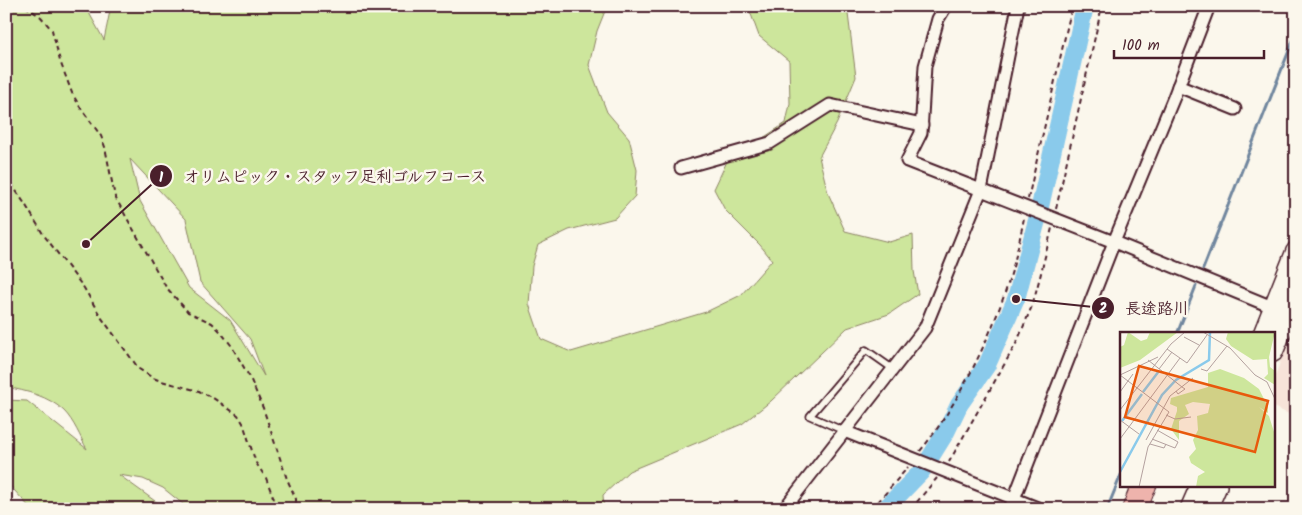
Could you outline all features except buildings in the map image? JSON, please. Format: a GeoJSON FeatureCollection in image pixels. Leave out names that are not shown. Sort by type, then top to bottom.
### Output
{"type":"FeatureCollection","features":[{"type":"Feature","properties":{"kind":"highway"},"geometry":{"type":"LineString","coordinates":[[1274,349],[1289,308],[1296,251]]}},
{"type":"Feature","properties":{"kind":"highway"},"geometry":{"type":"LineString","coordinates":[[1265,332],[1289,308]]}},
{"type":"Feature","properties":{"kind":"highway"},"geometry":{"type":"LineString","coordinates":[[1190,509],[1199,488]]}},
{"type":"Feature","properties":{"kind":"highway"},"geometry":{"type":"LineString","coordinates":[[1207,509],[1216,488]]}},
{"type":"Feature","properties":{"kind":"street"},"geometry":{"type":"LineString","coordinates":[[946,6],[938,19],[925,66],[922,133],[908,161],[1028,209],[1289,308]]}},
{"type":"Feature","properties":{"kind":"street"},"geometry":{"type":"LineString","coordinates":[[784,509],[925,328],[981,190],[1018,6]]}},
{"type":"Feature","properties":{"kind":"street"},"geometry":{"type":"LineString","coordinates":[[1012,504],[1114,242],[1210,6]]}},
{"type":"Feature","properties":{"kind":"street"},"geometry":{"type":"LineString","coordinates":[[1178,86],[1235,109]]}},
{"type":"Feature","properties":{"kind":"street"},"geometry":{"type":"LineString","coordinates":[[681,168],[770,144],[830,104],[922,125]]}},
{"type":"Feature","properties":{"kind":"street"},"geometry":{"type":"LineString","coordinates":[[844,431],[943,469],[1012,504],[1040,509]]}},
{"type":"Feature","properties":{"kind":"lane"},"geometry":{"type":"LineString","coordinates":[[844,431],[810,416],[866,350],[893,369]]}},
{"type":"Feature","properties":{"kind":"path"},"geometry":{"type":"LineString","coordinates":[[25,6],[41,17],[52,30],[72,93],[101,136],[115,197],[166,287],[188,312],[220,330],[250,378],[298,504],[296,509]]}},
{"type":"Feature","properties":{"kind":"path"},"geometry":{"type":"LineString","coordinates":[[872,509],[916,458],[948,413],[985,343],[1014,264],[1028,209],[1072,6]]}},
{"type":"Feature","properties":{"kind":"path"},"geometry":{"type":"LineString","coordinates":[[911,509],[943,469],[1017,342],[1032,306],[1102,6]]}},
{"type":"Feature","properties":{"kind":"path"},"geometry":{"type":"LineString","coordinates":[[6,176],[43,234],[84,288],[101,317],[140,369],[161,381],[200,391],[214,398],[238,415],[243,423],[256,463],[266,478],[273,497],[281,509]]}},
{"type":"Feature","properties":{"kind":"shaded area"},"geometry":{"type":"Polygon","coordinates":[[[1296,337],[1296,417],[1274,407],[1274,379],[1285,348],[1296,337]]]}},
{"type":"Feature","properties":{"kind":"green space"},"geometry":{"type":"Polygon","coordinates":[[[6,6],[80,6],[88,11],[104,40],[111,6],[607,6],[597,31],[589,65],[607,112],[629,138],[637,170],[635,196],[615,218],[569,230],[538,245],[532,266],[529,304],[541,339],[571,352],[706,312],[741,295],[772,260],[760,245],[725,210],[714,189],[729,157],[786,123],[790,104],[789,61],[759,36],[748,6],[847,6],[856,77],[837,123],[819,157],[828,193],[845,231],[889,242],[913,235],[914,271],[918,294],[889,314],[847,328],[771,401],[742,424],[629,471],[603,495],[604,509],[189,509],[163,488],[143,479],[119,475],[166,509],[31,509],[6,481],[6,400],[27,401],[87,449],[71,419],[58,406],[37,395],[6,387],[6,6]],[[130,159],[140,201],[189,288],[230,320],[264,376],[250,339],[200,282],[186,219],[130,159]]]}},
{"type":"Feature","properties":{"kind":"waterway"},"geometry":{"type":"LineString","coordinates":[[885,509],[921,472],[933,453],[959,405],[987,365],[1016,299],[1037,220],[1085,6]]}},
{"type":"Feature","properties":{"kind":"waterway"},"geometry":{"type":"LineString","coordinates":[[1203,269],[1296,33]]}},
{"type":"Feature","properties":{"kind":"waterway"},"geometry":{"type":"LineString","coordinates":[[1178,332],[1196,286]]}},
{"type":"Feature","properties":{"kind":"waterway"},"geometry":{"type":"LineString","coordinates":[[1107,509],[1120,477]]}},
{"type":"Feature","properties":{"kind":"place","name":"オリムピック・スタッフ足利ゴルフコース"},"geometry":{"type":"Point","coordinates":[86,244]}},
{"type":"Feature","properties":{"kind":"place","name":"長途路川"},"geometry":{"type":"Point","coordinates":[1016,299]}}]}
